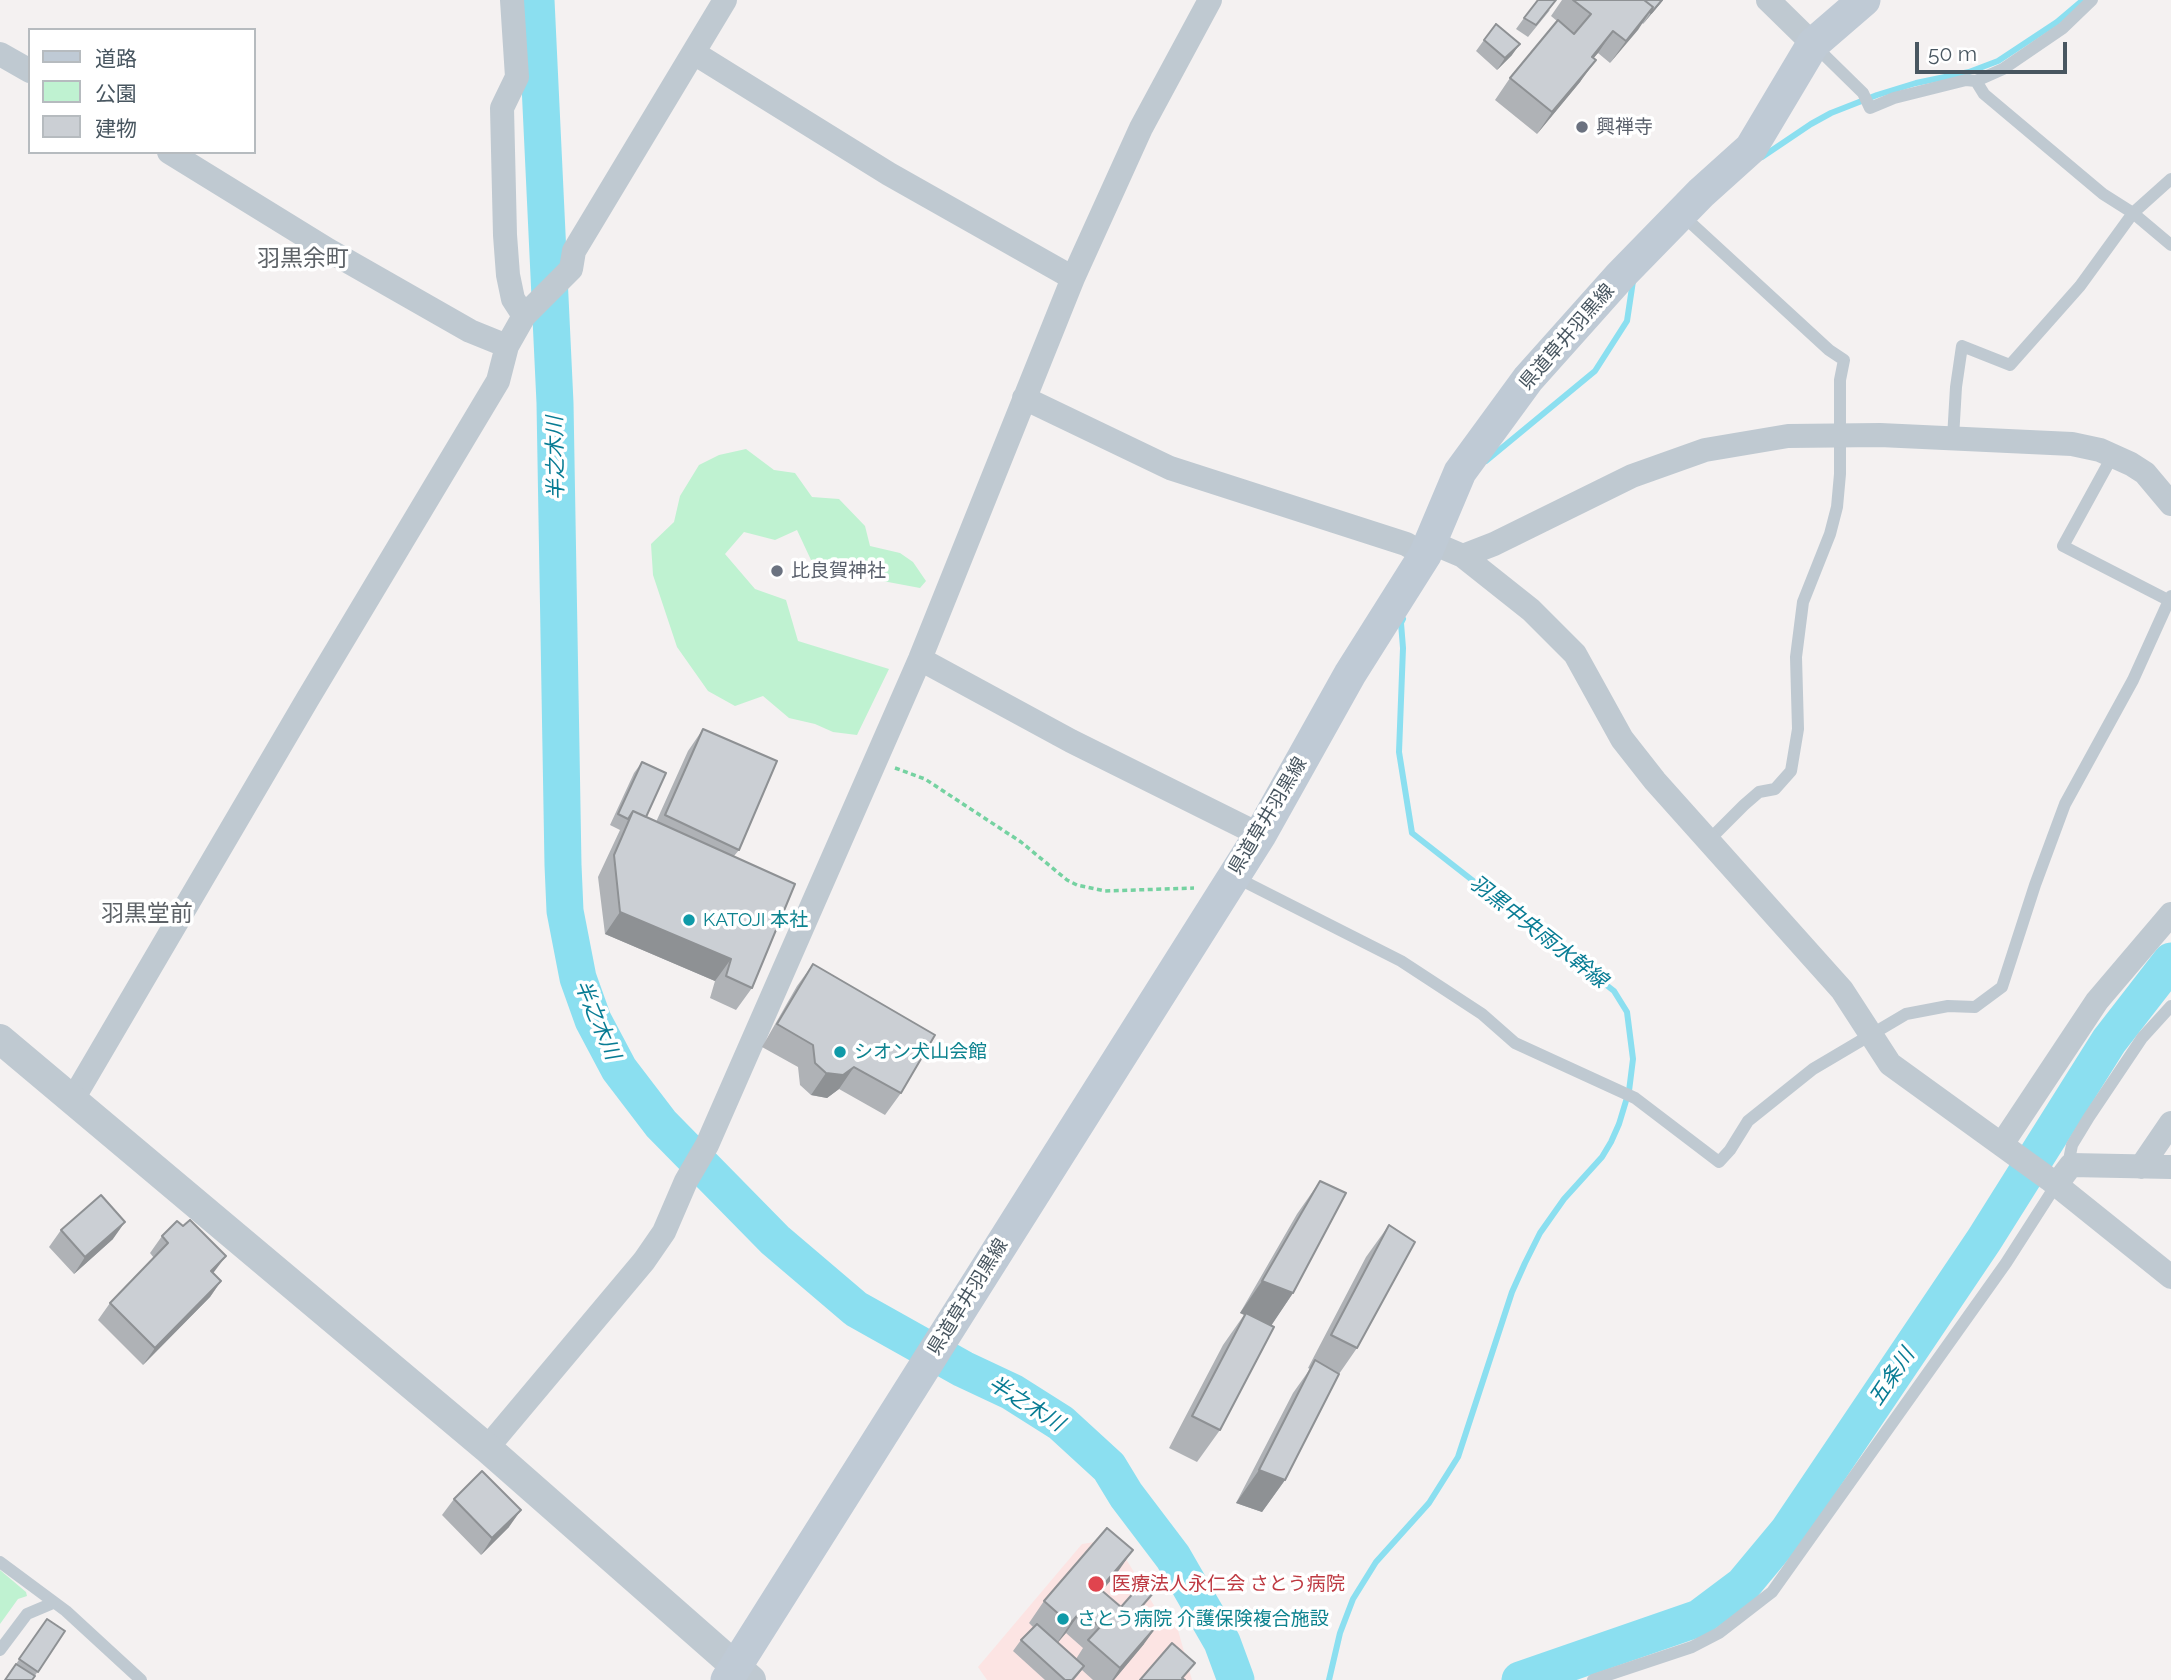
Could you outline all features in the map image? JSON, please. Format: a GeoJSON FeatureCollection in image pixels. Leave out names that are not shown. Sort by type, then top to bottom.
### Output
{"type":"FeatureCollection","features":[{"type":"Feature","properties":{"kind":"main road","name":"県道草井羽黒線"},"geometry":{"type":"LineString","coordinates":[[738,1676],[920,1373],[1221,885],[1260,835],[1350,674],[1427,548],[1460,472],[1528,379],[1620,276],[1751,148],[1813,44],[1864,0]]}},
{"type":"Feature","properties":{"kind":"street"},"geometry":{"type":"LineString","coordinates":[[512,0],[517,76],[502,108],[505,235],[513,299],[524,316]]}},
{"type":"Feature","properties":{"kind":"street"},"geometry":{"type":"LineString","coordinates":[[73,1099],[498,381],[507,346],[524,316],[571,269],[575,251],[725,0]]}},
{"type":"Feature","properties":{"kind":"street"},"geometry":{"type":"LineString","coordinates":[[487,1448],[644,1261],[664,1232],[686,1181],[707,1145],[920,659],[1073,278],[1140,128],[1210,0]]}},
{"type":"Feature","properties":{"kind":"street"},"geometry":{"type":"LineString","coordinates":[[1768,0],[1813,44]]}},
{"type":"Feature","properties":{"kind":"street"},"geometry":{"type":"LineString","coordinates":[[694,53],[889,174],[1073,278]]}},
{"type":"Feature","properties":{"kind":"street"},"geometry":{"type":"LineString","coordinates":[[0,54],[28,70]]}},
{"type":"Feature","properties":{"kind":"street"},"geometry":{"type":"LineString","coordinates":[[172,154],[328,250],[470,331],[507,346]]}},
{"type":"Feature","properties":{"kind":"street"},"geometry":{"type":"LineString","coordinates":[[1024,398],[1170,468],[1406,544],[1463,556],[1531,610],[1574,654],[1622,739],[1655,780],[1842,990],[1890,1064],[2053,1182],[2171,1276]]}},
{"type":"Feature","properties":{"kind":"street"},"geometry":{"type":"LineString","coordinates":[[1463,556],[1494,544],[1632,476],[1705,450],[1787,436],[1953,438],[2071,444],[2113,455],[2145,473],[2166,490]]}},
{"type":"Feature","properties":{"kind":"street"},"geometry":{"type":"LineString","coordinates":[[920,659],[1071,741],[1260,835]]}},
{"type":"Feature","properties":{"kind":"street"},"geometry":{"type":"LineString","coordinates":[[2008,1149],[2097,1001],[2171,914]]}},
{"type":"Feature","properties":{"kind":"street"},"geometry":{"type":"LineString","coordinates":[[0,1039],[487,1448],[738,1676]]}},
{"type":"Feature","properties":{"kind":"street"},"geometry":{"type":"LineString","coordinates":[[2141,1167],[2171,1123]]}},
{"type":"Feature","properties":{"kind":"street"},"geometry":{"type":"LineString","coordinates":[[2053,1182],[2071,1165],[2171,1167]]}},
{"type":"Feature","properties":{"kind":"lane"},"geometry":{"type":"LineString","coordinates":[[1813,44],[1863,93],[1870,108],[1894,98],[1958,82],[1976,81],[2003,69],[2063,28],[2092,0]]}},
{"type":"Feature","properties":{"kind":"lane"},"geometry":{"type":"LineString","coordinates":[[1976,81],[1984,94],[2043,144],[2171,245]]}},
{"type":"Feature","properties":{"kind":"lane"},"geometry":{"type":"LineString","coordinates":[[1953,438],[1955,387],[1962,346],[2010,365],[2080,286],[2133,213],[2171,179]]}},
{"type":"Feature","properties":{"kind":"lane"},"geometry":{"type":"LineString","coordinates":[[1681,214],[1829,350],[1844,360],[1840,380],[1840,474],[1837,507],[1830,534],[1802,602],[1796,657],[1798,729],[1791,771],[1775,789],[1759,792],[1710,840]]}},
{"type":"Feature","properties":{"kind":"lane"},"geometry":{"type":"LineString","coordinates":[[1221,885],[1245,882],[1401,961],[1482,1014],[1515,1043],[1635,1098],[1719,1161],[1730,1150],[1748,1121],[1813,1069],[1906,1014],[1948,1006],[1975,1007],[2002,987],[2065,804],[2133,680],[2170,598],[2063,546],[2113,455]]}},
{"type":"Feature","properties":{"kind":"lane"},"geometry":{"type":"LineString","coordinates":[[2071,1165],[2072,1144],[2142,1038],[2171,1006]]}},
{"type":"Feature","properties":{"kind":"lane"},"geometry":{"type":"LineString","coordinates":[[1593,1680],[1701,1642],[1719,1633],[1772,1592],[2006,1263],[2053,1182]]}},
{"type":"Feature","properties":{"kind":"lane"},"geometry":{"type":"LineString","coordinates":[[0,1562],[66,1611],[141,1680]]}},
{"type":"Feature","properties":{"kind":"lane"},"geometry":{"type":"LineString","coordinates":[[0,1650],[27,1614],[53,1603]]}},
{"type":"Feature","properties":{"kind":"path"},"geometry":{"type":"LineString","coordinates":[[873,763],[925,779],[1021,842],[1067,880],[1077,885],[1105,891],[1221,885]]}},
{"type":"Feature","properties":{"kind":"shaded area","name":"医療法人永仁会 さとう病院"},"geometry":{"type":"Polygon","coordinates":[[[1114,1539],[1167,1627],[1176,1623],[1192,1680],[987,1680],[978,1667],[1082,1544],[1114,1539]]]}},
{"type":"Feature","properties":{"kind":"green space"},"geometry":{"type":"Polygon","coordinates":[[[746,449],[774,470],[795,473],[812,497],[839,499],[865,526],[870,546],[900,553],[913,562],[926,581],[920,588],[872,579],[856,561],[835,574],[811,560],[797,530],[775,540],[744,532],[725,554],[755,589],[786,600],[798,641],[889,669],[857,735],[833,732],[815,724],[789,718],[763,696],[735,706],[708,691],[677,647],[653,575],[651,544],[674,522],[680,496],[699,465],[719,455],[746,449]]]}},
{"type":"Feature","properties":{"kind":"green space"},"geometry":{"type":"Polygon","coordinates":[[[0,1570],[26,1592],[27,1596],[18,1599],[0,1624],[0,1570]]]}},
{"type":"Feature","properties":{"kind":"building"},"geometry":{"type":"Polygon","coordinates":[[[1538,0],[1556,0],[1536,25],[1524,18],[1538,0]]]}},
{"type":"Feature","properties":{"kind":"building"},"geometry":{"type":"Polygon","coordinates":[[[1573,0],[1644,0],[1653,7],[1626,41],[1613,31],[1592,57],[1596,60],[1552,112],[1510,78],[1558,20],[1574,34],[1591,14],[1573,0]]]}},
{"type":"Feature","properties":{"kind":"building"},"geometry":{"type":"Polygon","coordinates":[[[1644,0],[1662,0],[1651,13],[1653,7],[1644,0]]]}},
{"type":"Feature","properties":{"kind":"building"},"geometry":{"type":"Polygon","coordinates":[[[1496,24],[1520,44],[1505,58],[1484,40],[1496,24]]]}},
{"type":"Feature","properties":{"kind":"building"},"geometry":{"type":"Polygon","coordinates":[[[703,729],[777,761],[739,850],[665,815],[703,729]]]}},
{"type":"Feature","properties":{"kind":"building"},"geometry":{"type":"Polygon","coordinates":[[[642,762],[666,773],[646,817],[633,811],[628,819],[618,814],[642,762]]]}},
{"type":"Feature","properties":{"kind":"building","name":"KATOJI 本社"},"geometry":{"type":"Polygon","coordinates":[[[633,811],[795,884],[752,988],[726,976],[731,959],[620,912],[614,855],[633,811]]]}},
{"type":"Feature","properties":{"kind":"building","name":"シオン犬山会館"},"geometry":{"type":"Polygon","coordinates":[[[813,964],[935,1035],[901,1093],[854,1067],[843,1075],[826,1073],[815,1063],[813,1045],[777,1024],[813,964]]]}},
{"type":"Feature","properties":{"kind":"building"},"geometry":{"type":"Polygon","coordinates":[[[1320,1181],[1346,1193],[1293,1293],[1262,1281],[1320,1181]]]}},
{"type":"Feature","properties":{"kind":"building"},"geometry":{"type":"Polygon","coordinates":[[[101,1195],[125,1222],[85,1257],[61,1230],[101,1195]]]}},
{"type":"Feature","properties":{"kind":"building"},"geometry":{"type":"Polygon","coordinates":[[[190,1220],[226,1256],[211,1271],[221,1281],[155,1348],[110,1303],[168,1243],[162,1236],[177,1221],[183,1226],[190,1220]]]}},
{"type":"Feature","properties":{"kind":"building"},"geometry":{"type":"Polygon","coordinates":[[[1389,1225],[1415,1242],[1357,1348],[1331,1335],[1389,1225]]]}},
{"type":"Feature","properties":{"kind":"building"},"geometry":{"type":"Polygon","coordinates":[[[1246,1313],[1274,1327],[1220,1430],[1192,1416],[1246,1313]]]}},
{"type":"Feature","properties":{"kind":"building"},"geometry":{"type":"Polygon","coordinates":[[[1315,1360],[1339,1374],[1285,1480],[1259,1470],[1315,1360]]]}},
{"type":"Feature","properties":{"kind":"building"},"geometry":{"type":"Polygon","coordinates":[[[482,1471],[521,1510],[492,1538],[454,1499],[482,1471]]]}},
{"type":"Feature","properties":{"kind":"building"},"geometry":{"type":"Polygon","coordinates":[[[1107,1528],[1133,1550],[1100,1589],[1121,1607],[1143,1582],[1154,1592],[1142,1606],[1160,1622],[1120,1668],[1088,1640],[1100,1627],[1081,1611],[1070,1624],[1044,1601],[1107,1528]]]}},
{"type":"Feature","properties":{"kind":"building"},"geometry":{"type":"Polygon","coordinates":[[[47,1619],[65,1631],[38,1672],[19,1659],[47,1619]]]}},
{"type":"Feature","properties":{"kind":"building"},"geometry":{"type":"Polygon","coordinates":[[[1037,1624],[1084,1666],[1072,1680],[1065,1680],[1021,1640],[1037,1624]]]}},
{"type":"Feature","properties":{"kind":"building"},"geometry":{"type":"Polygon","coordinates":[[[1172,1643],[1195,1663],[1182,1678],[1185,1680],[1140,1680],[1172,1643]]]}},
{"type":"Feature","properties":{"kind":"building"},"geometry":{"type":"Polygon","coordinates":[[[16,1664],[35,1676],[32,1680],[5,1680],[16,1664]]]}},
{"type":"Feature","properties":{"kind":"waterway","name":"半之木川"},"geometry":{"type":"LineString","coordinates":[[536,0],[555,403],[565,911],[578,978],[593,1020],[619,1069],[661,1124],[775,1240],[856,1309],[963,1369],[1012,1392],[1061,1423],[1109,1467],[1126,1495],[1173,1557],[1222,1642],[1236,1680]]}},
{"type":"Feature","properties":{"kind":"waterway"},"geometry":{"type":"LineString","coordinates":[[1762,157],[1831,113],[1877,95],[1916,83],[1969,72],[1998,61],[2057,22],[2083,0]]}},
{"type":"Feature","properties":{"kind":"waterway","name":"羽黒中央雨水幹線"},"geometry":{"type":"LineString","coordinates":[[1486,461],[1595,371],[1627,321],[1633,281]]}},
{"type":"Feature","properties":{"kind":"waterway","name":"羽黒中央雨水幹線"},"geometry":{"type":"LineString","coordinates":[[1329,1680],[1340,1633],[1353,1599],[1376,1562],[1429,1503],[1458,1457],[1512,1292],[1540,1233],[1564,1199],[1602,1157],[1611,1142],[1629,1091],[1633,1059],[1627,1012],[1614,991],[1412,833],[1399,752],[1403,619]]}},
{"type":"Feature","properties":{"kind":"waterway","name":"五条川"},"geometry":{"type":"LineString","coordinates":[[1520,1680],[1699,1618],[1743,1585],[1788,1531],[1984,1240],[2109,1041],[2171,961]]}},
{"type":"Feature","properties":{"kind":"place","name":"興禅寺"},"geometry":{"type":"Point","coordinates":[1582,127]}},
{"type":"Feature","properties":{"kind":"place","name":"比良賀神社"},"geometry":{"type":"Point","coordinates":[777,571]}},
{"type":"Feature","properties":{"kind":"place","name":"KATOJI 本社"},"geometry":{"type":"Point","coordinates":[689,920]}},
{"type":"Feature","properties":{"kind":"place","name":"シオン犬山会館"},"geometry":{"type":"Point","coordinates":[840,1052]}},
{"type":"Feature","properties":{"kind":"place","name":"医療法人永仁会 さとう病院"},"geometry":{"type":"Point","coordinates":[1096,1584]}},
{"type":"Feature","properties":{"kind":"place","name":"さとう病院 介護保険複合施設"},"geometry":{"type":"Point","coordinates":[1063,1619]}},
{"type":"Feature","properties":{"kind":"district","name":"羽黒余町"},"geometry":{"type":"Point","coordinates":[303,259]}},
{"type":"Feature","properties":{"kind":"district","name":"羽黒堂前"},"geometry":{"type":"Point","coordinates":[147,914]}}]}
